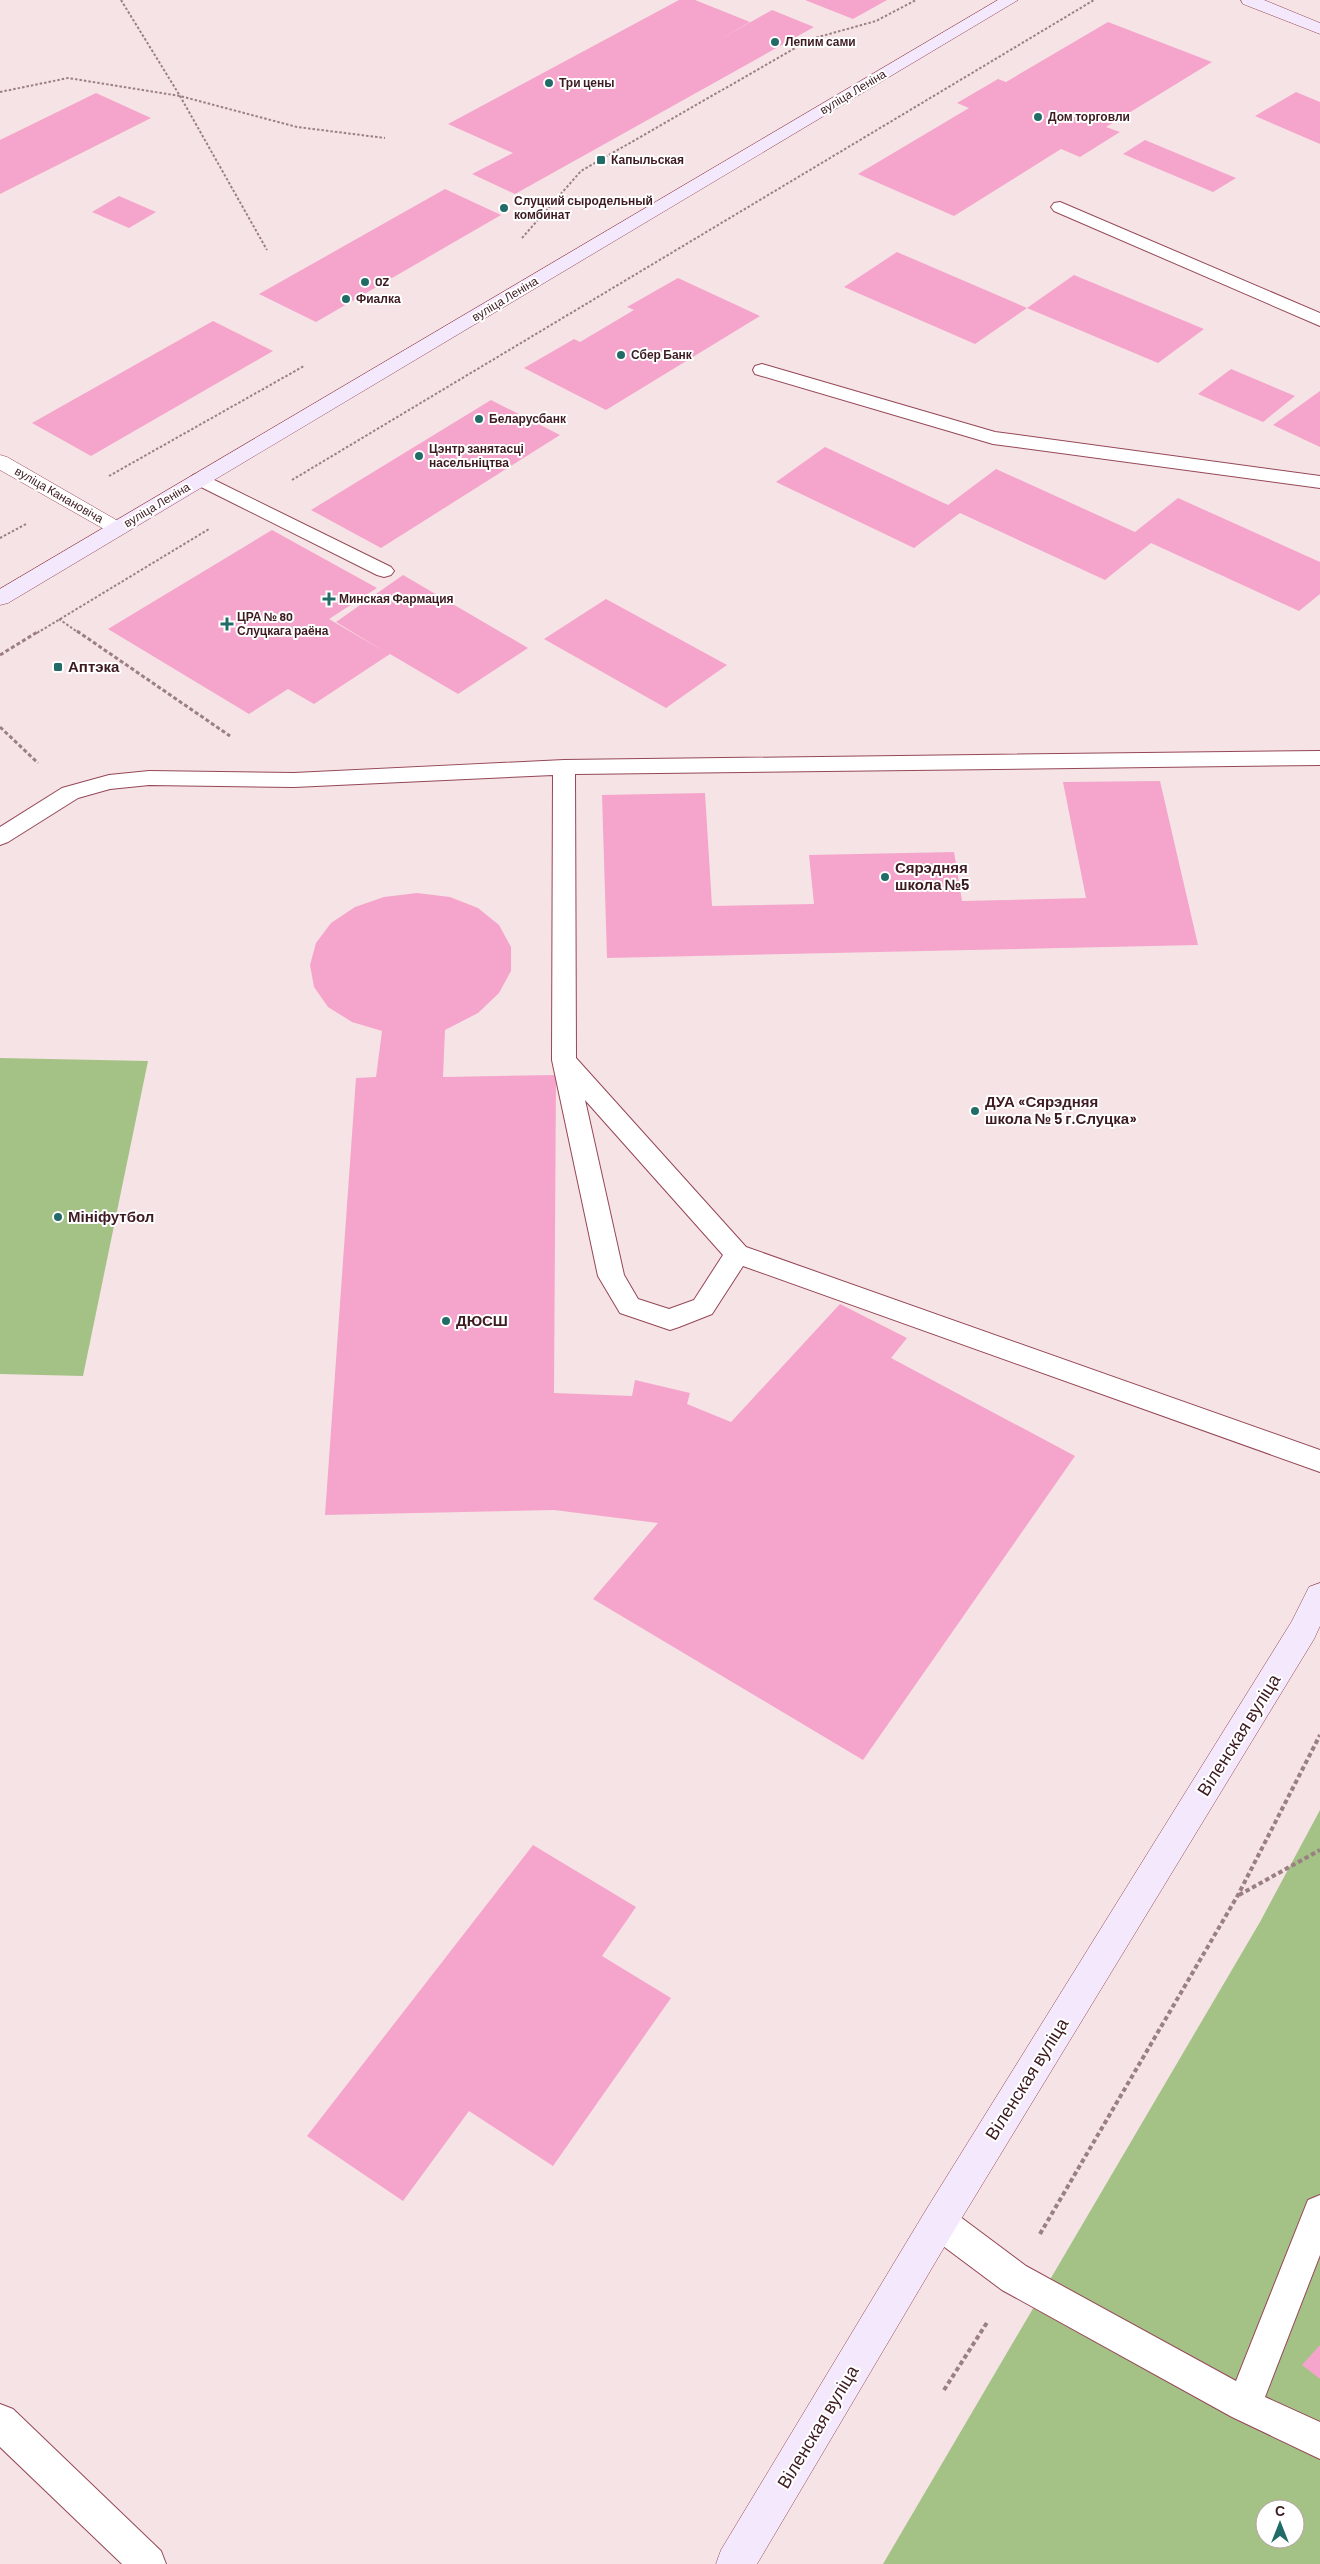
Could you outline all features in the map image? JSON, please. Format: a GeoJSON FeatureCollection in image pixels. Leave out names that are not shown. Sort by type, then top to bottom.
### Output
{"type":"FeatureCollection","features":[{"type":"Feature","properties":{"kind":"main road","name":"вуліца Леніна"},"geometry":{"type":"LineString","coordinates":[[0,598],[1010,0]]}},
{"type":"Feature","properties":{"kind":"main road"},"geometry":{"type":"LineString","coordinates":[[1249,0],[1320,29]]}},
{"type":"Feature","properties":{"kind":"main road","name":"Віленская вуліца"},"geometry":{"type":"LineString","coordinates":[[735,2564],[867,2346],[939,2222],[1303,1630],[1320,1596]]}},
{"type":"Feature","properties":{"kind":"street","name":"вуліца Канановіча"},"geometry":{"type":"LineString","coordinates":[[0,461],[118,529]]}},
{"type":"Feature","properties":{"kind":"lane"},"geometry":{"type":"LineString","coordinates":[[1060,207],[1320,320]]}},
{"type":"Feature","properties":{"kind":"lane"},"geometry":{"type":"LineString","coordinates":[[762,370],[993,438],[1320,482]]}},
{"type":"Feature","properties":{"kind":"lane"},"geometry":{"type":"LineString","coordinates":[[200,479],[384,571]]}},
{"type":"Feature","properties":{"kind":"lane"},"geometry":{"type":"LineString","coordinates":[[0,837],[70,793],[109,782],[149,778],[294,780],[564,767],[1320,758]]}},
{"type":"Feature","properties":{"kind":"lane"},"geometry":{"type":"LineString","coordinates":[[564,767],[564,1060],[611,1276],[629,1306],[670,1320],[703,1307],[737,1254]]}},
{"type":"Feature","properties":{"kind":"lane"},"geometry":{"type":"LineString","coordinates":[[564,1060],[737,1254],[1320,1461]]}},
{"type":"Feature","properties":{"kind":"lane"},"geometry":{"type":"LineString","coordinates":[[1244,2405],[1320,2212]]}},
{"type":"Feature","properties":{"kind":"lane"},"geometry":{"type":"LineString","coordinates":[[939,2222],[1014,2278],[1244,2405],[1320,2442]]}},
{"type":"Feature","properties":{"kind":"lane"},"geometry":{"type":"LineString","coordinates":[[0,2422],[148,2564]]}},
{"type":"Feature","properties":{"kind":"path"},"geometry":{"type":"LineString","coordinates":[[121,0],[180,96],[267,250]]}},
{"type":"Feature","properties":{"kind":"path"},"geometry":{"type":"LineString","coordinates":[[522,239],[581,171],[811,39],[876,21],[916,0]]}},
{"type":"Feature","properties":{"kind":"path"},"geometry":{"type":"LineString","coordinates":[[0,655],[1094,0]]}},
{"type":"Feature","properties":{"kind":"path"},"geometry":{"type":"LineString","coordinates":[[0,92],[68,78],[180,96],[297,128],[385,138]]}},
{"type":"Feature","properties":{"kind":"path"},"geometry":{"type":"LineString","coordinates":[[67,500],[309,363]]}},
{"type":"Feature","properties":{"kind":"path"},"geometry":{"type":"LineString","coordinates":[[59,620],[294,780]]}},
{"type":"Feature","properties":{"kind":"path"},"geometry":{"type":"LineString","coordinates":[[0,727],[70,793]]}},
{"type":"Feature","properties":{"kind":"path"},"geometry":{"type":"LineString","coordinates":[[944,2390],[1014,2278],[1238,1895],[1320,1735]]}},
{"type":"Feature","properties":{"kind":"path"},"geometry":{"type":"LineString","coordinates":[[1238,1895],[1320,1850]]}},
{"type":"Feature","properties":{"kind":"green space","name":"Мініфутбол"},"geometry":{"type":"Polygon","coordinates":[[[0,1058],[148,1061],[83,1376],[0,1374],[0,1058]]]}},
{"type":"Feature","properties":{"kind":"green space"},"geometry":{"type":"Polygon","coordinates":[[[1320,1810],[1320,2564],[883,2564],[1260,1922],[1320,1810]]]}},
{"type":"Feature","properties":{"kind":"building"},"geometry":{"type":"Polygon","coordinates":[[[679,0],[695,0],[750,22],[717,41],[772,10],[814,27],[515,194],[472,174],[513,153],[448,124],[679,0]]]}},
{"type":"Feature","properties":{"kind":"building"},"geometry":{"type":"Polygon","coordinates":[[[805,0],[887,0],[853,19],[805,0]]]}},
{"type":"Feature","properties":{"kind":"building","name":"Дом торговли"},"geometry":{"type":"Polygon","coordinates":[[[1108,22],[1212,62],[1106,127],[1120,132],[1080,157],[1061,149],[954,216],[858,174],[969,108],[957,103],[998,79],[1006,82],[1108,22]]]}},
{"type":"Feature","properties":{"kind":"building"},"geometry":{"type":"Polygon","coordinates":[[[1296,92],[1320,102],[1320,144],[1255,116],[1296,92]]]}},
{"type":"Feature","properties":{"kind":"building"},"geometry":{"type":"Polygon","coordinates":[[[96,93],[151,118],[0,194],[0,140],[96,93]]]}},
{"type":"Feature","properties":{"kind":"building"},"geometry":{"type":"Polygon","coordinates":[[[1145,140],[1236,178],[1213,192],[1123,154],[1145,140]]]}},
{"type":"Feature","properties":{"kind":"building"},"geometry":{"type":"Polygon","coordinates":[[[445,189],[501,215],[316,322],[259,294],[445,189]]]}},
{"type":"Feature","properties":{"kind":"building"},"geometry":{"type":"Polygon","coordinates":[[[119,196],[156,212],[129,228],[92,212],[119,196]]]}},
{"type":"Feature","properties":{"kind":"building"},"geometry":{"type":"Polygon","coordinates":[[[897,252],[1027,308],[975,344],[844,287],[897,252]]]}},
{"type":"Feature","properties":{"kind":"building"},"geometry":{"type":"Polygon","coordinates":[[[1074,275],[1204,329],[1158,363],[1027,308],[1074,275]]]}},
{"type":"Feature","properties":{"kind":"building","name":"Сбер Банк"},"geometry":{"type":"Polygon","coordinates":[[[678,278],[760,316],[606,410],[524,368],[574,339],[580,342],[634,310],[627,307],[678,278]]]}},
{"type":"Feature","properties":{"kind":"building"},"geometry":{"type":"Polygon","coordinates":[[[213,321],[273,351],[91,456],[32,423],[213,321]]]}},
{"type":"Feature","properties":{"kind":"building"},"geometry":{"type":"Polygon","coordinates":[[[1231,369],[1295,396],[1263,422],[1198,394],[1231,369]]]}},
{"type":"Feature","properties":{"kind":"building"},"geometry":{"type":"Polygon","coordinates":[[[1320,391],[1320,447],[1273,425],[1320,391]]]}},
{"type":"Feature","properties":{"kind":"building"},"geometry":{"type":"Polygon","coordinates":[[[491,400],[560,435],[381,548],[311,510],[491,400]]]}},
{"type":"Feature","properties":{"kind":"building"},"geometry":{"type":"Polygon","coordinates":[[[825,447],[948,505],[996,469],[1135,532],[1178,498],[1320,562],[1320,594],[1299,611],[1151,543],[1105,580],[960,513],[914,548],[776,482],[825,447]]]}},
{"type":"Feature","properties":{"kind":"building","name":"ЦРА № 80 Слуцкага раёна"},"geometry":{"type":"Polygon","coordinates":[[[272,530],[377,588],[329,619],[385,652],[336,622],[403,575],[528,648],[458,694],[390,654],[314,704],[288,689],[249,714],[108,629],[272,530]]]}},
{"type":"Feature","properties":{"kind":"building"},"geometry":{"type":"Polygon","coordinates":[[[606,599],[727,665],[666,708],[544,639],[606,599]]]}},
{"type":"Feature","properties":{"kind":"building","name":"Сярэдняя школа №5"},"geometry":{"type":"Polygon","coordinates":[[[1160,781],[1198,945],[607,958],[602,795],[705,793],[712,906],[814,904],[809,855],[954,852],[962,901],[1086,898],[1063,782],[1160,781]]]}},
{"type":"Feature","properties":{"kind":"building","name":"ДЮСШ"},"geometry":{"type":"Polygon","coordinates":[[[417,893],[450,897],[478,908],[499,925],[511,947],[511,971],[499,993],[478,1013],[445,1030],[443,1077],[556,1075],[554,1393],[632,1396],[635,1380],[690,1393],[687,1404],[731,1422],[840,1304],[907,1338],[891,1358],[1075,1456],[863,1760],[593,1599],[658,1523],[554,1510],[325,1515],[356,1078],[376,1077],[382,1031],[352,1022],[328,1007],[314,987],[310,965],[316,943],[331,923],[355,907],[384,897],[417,893]]]}},
{"type":"Feature","properties":{"kind":"building"},"geometry":{"type":"Polygon","coordinates":[[[533,1845],[636,1907],[602,1956],[671,1998],[553,2166],[469,2111],[403,2201],[307,2136],[533,1845]]]}},
{"type":"Feature","properties":{"kind":"building"},"geometry":{"type":"Polygon","coordinates":[[[1320,2345],[1320,2379],[1302,2365],[1320,2345]]]}},
{"type":"Feature","properties":{"kind":"place","name":"Лепим сами"},"geometry":{"type":"Point","coordinates":[775,42]}},
{"type":"Feature","properties":{"kind":"place","name":"Три цены"},"geometry":{"type":"Point","coordinates":[549,83]}},
{"type":"Feature","properties":{"kind":"place","name":"Дом торговли"},"geometry":{"type":"Point","coordinates":[1038,117]}},
{"type":"Feature","properties":{"kind":"place","name":"Капыльская"},"geometry":{"type":"Point","coordinates":[601,160]}},
{"type":"Feature","properties":{"kind":"place","name":"Слуцкий сыродельный комбинат"},"geometry":{"type":"Point","coordinates":[504,208]}},
{"type":"Feature","properties":{"kind":"place","name":"OZ"},"geometry":{"type":"Point","coordinates":[365,282]}},
{"type":"Feature","properties":{"kind":"place","name":"Фиалка"},"geometry":{"type":"Point","coordinates":[346,299]}},
{"type":"Feature","properties":{"kind":"place","name":"Сбер Банк"},"geometry":{"type":"Point","coordinates":[621,355]}},
{"type":"Feature","properties":{"kind":"place","name":"Беларусбанк"},"geometry":{"type":"Point","coordinates":[479,419]}},
{"type":"Feature","properties":{"kind":"place","name":"Цэнтр занятасці насельніцтва"},"geometry":{"type":"Point","coordinates":[419,456]}},
{"type":"Feature","properties":{"kind":"place","name":"Минская Фармация"},"geometry":{"type":"Point","coordinates":[329,599]}},
{"type":"Feature","properties":{"kind":"place","name":"ЦРА № 80 Слуцкага раёна"},"geometry":{"type":"Point","coordinates":[227,624]}},
{"type":"Feature","properties":{"kind":"place","name":"Аптэка"},"geometry":{"type":"Point","coordinates":[58,667]}},
{"type":"Feature","properties":{"kind":"place","name":"Сярэдняя школа №5"},"geometry":{"type":"Point","coordinates":[885,877]}},
{"type":"Feature","properties":{"kind":"place","name":"ДУА «Сярэдняя школа № 5 г.Слуцка»"},"geometry":{"type":"Point","coordinates":[975,1111]}},
{"type":"Feature","properties":{"kind":"place","name":"Мініфутбол"},"geometry":{"type":"Point","coordinates":[58,1217]}},
{"type":"Feature","properties":{"kind":"place","name":"ДЮСШ"},"geometry":{"type":"Point","coordinates":[446,1321]}}]}
